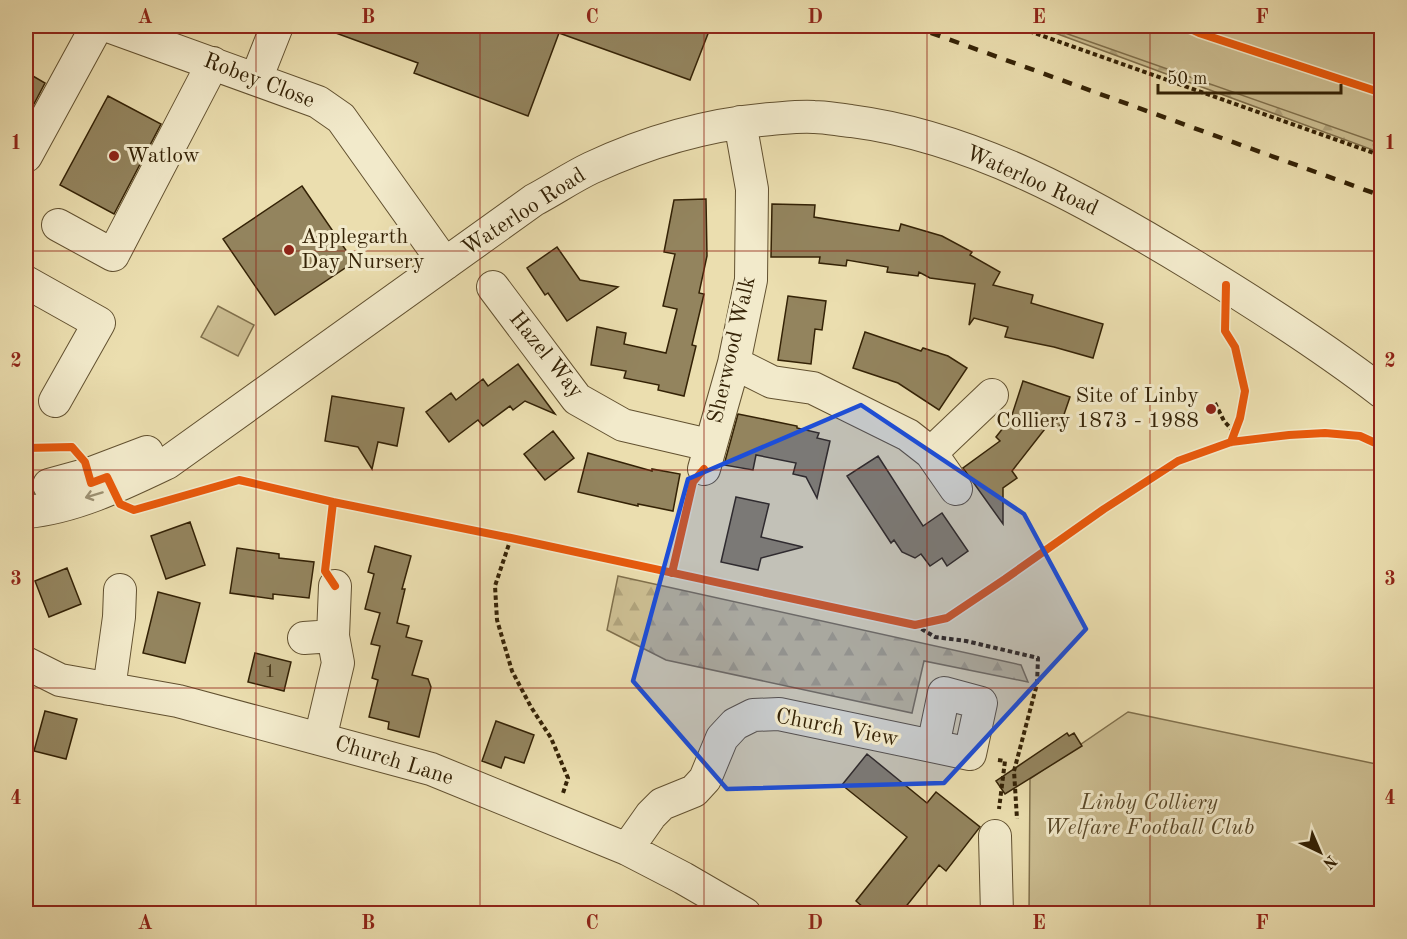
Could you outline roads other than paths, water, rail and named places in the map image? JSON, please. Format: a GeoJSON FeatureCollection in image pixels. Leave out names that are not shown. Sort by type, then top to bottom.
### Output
{"type":"FeatureCollection","features":[{"type":"Feature","properties":{"kind":"street"},"geometry":{"type":"LineString","coordinates":[[26,156],[97,26]]}},
{"type":"Feature","properties":{"kind":"street","name":"Robey Close"},"geometry":{"type":"LineString","coordinates":[[108,26],[318,102],[341,118],[445,264]]}},
{"type":"Feature","properties":{"kind":"street"},"geometry":{"type":"LineString","coordinates":[[256,79],[277,26]]}},
{"type":"Feature","properties":{"kind":"street"},"geometry":{"type":"LineString","coordinates":[[58,225],[113,255],[213,63]]}},
{"type":"Feature","properties":{"kind":"street","name":"Waterloo Road"},"geometry":{"type":"LineString","coordinates":[[26,512],[53,507],[112,489],[167,463],[534,200],[589,169],[645,144],[697,130],[740,122],[813,116],[879,125],[929,137],[990,157],[1125,223],[1229,287],[1348,366],[1382,392]]}},
{"type":"Feature","properties":{"kind":"street","name":"Sherwood Walk"},"geometry":{"type":"LineString","coordinates":[[706,457],[734,363],[751,280],[752,189],[740,122]]}},
{"type":"Feature","properties":{"kind":"street"},"geometry":{"type":"LineString","coordinates":[[26,282],[99,323],[55,400]]}},
{"type":"Feature","properties":{"kind":"street","name":"Hazel Way"},"geometry":{"type":"LineString","coordinates":[[493,286],[577,399],[623,425],[706,457]]}},
{"type":"Feature","properties":{"kind":"street"},"geometry":{"type":"LineString","coordinates":[[734,363],[772,382],[813,388],[908,435],[930,453],[956,489]]}},
{"type":"Feature","properties":{"kind":"street"},"geometry":{"type":"LineString","coordinates":[[930,453],[992,395]]}},
{"type":"Feature","properties":{"kind":"street","name":"Waterloo Road"},"geometry":{"type":"LineString","coordinates":[[26,492],[89,474],[219,427]]}},
{"type":"Feature","properties":{"kind":"street"},"geometry":{"type":"LineString","coordinates":[[320,739],[338,663],[318,637],[335,586]]}},
{"type":"Feature","properties":{"kind":"street"},"geometry":{"type":"LineString","coordinates":[[109,689],[119,617],[120,590]]}},
{"type":"Feature","properties":{"kind":"street","name":"Church Lane"},"geometry":{"type":"LineString","coordinates":[[26,663],[60,680],[178,701],[431,769],[627,849],[683,878],[744,914]]}},
{"type":"Feature","properties":{"kind":"street","name":"Church View"},"geometry":{"type":"LineString","coordinates":[[627,849],[651,815],[662,804],[694,791],[705,779],[722,738],[735,724],[753,714],[779,714],[970,754],[981,702],[944,693],[933,746]]}},
{"type":"Feature","properties":{"kind":"street"},"geometry":{"type":"LineString","coordinates":[[997,914],[1006,833]]}},
{"type":"Feature","properties":{"kind":"railway"},"geometry":{"type":"LineString","coordinates":[[912,26],[1382,196]]}},
{"type":"Feature","properties":{"kind":"place","name":"Watlow"},"geometry":{"type":"Point","coordinates":[114,156]}},
{"type":"Feature","properties":{"kind":"place","name":"Applegarth Day Nursery"},"geometry":{"type":"Point","coordinates":[289,250]}},
{"type":"Feature","properties":{"kind":"place","name":"Site of Linby Colliery 1873 - 1988"},"geometry":{"type":"Point","coordinates":[1211,409]}},
{"type":"Feature","properties":{"kind":"park label","name":"Linby Colliery Welfare Football Club"},"geometry":{"type":"Point","coordinates":[1149,816]}}]}
